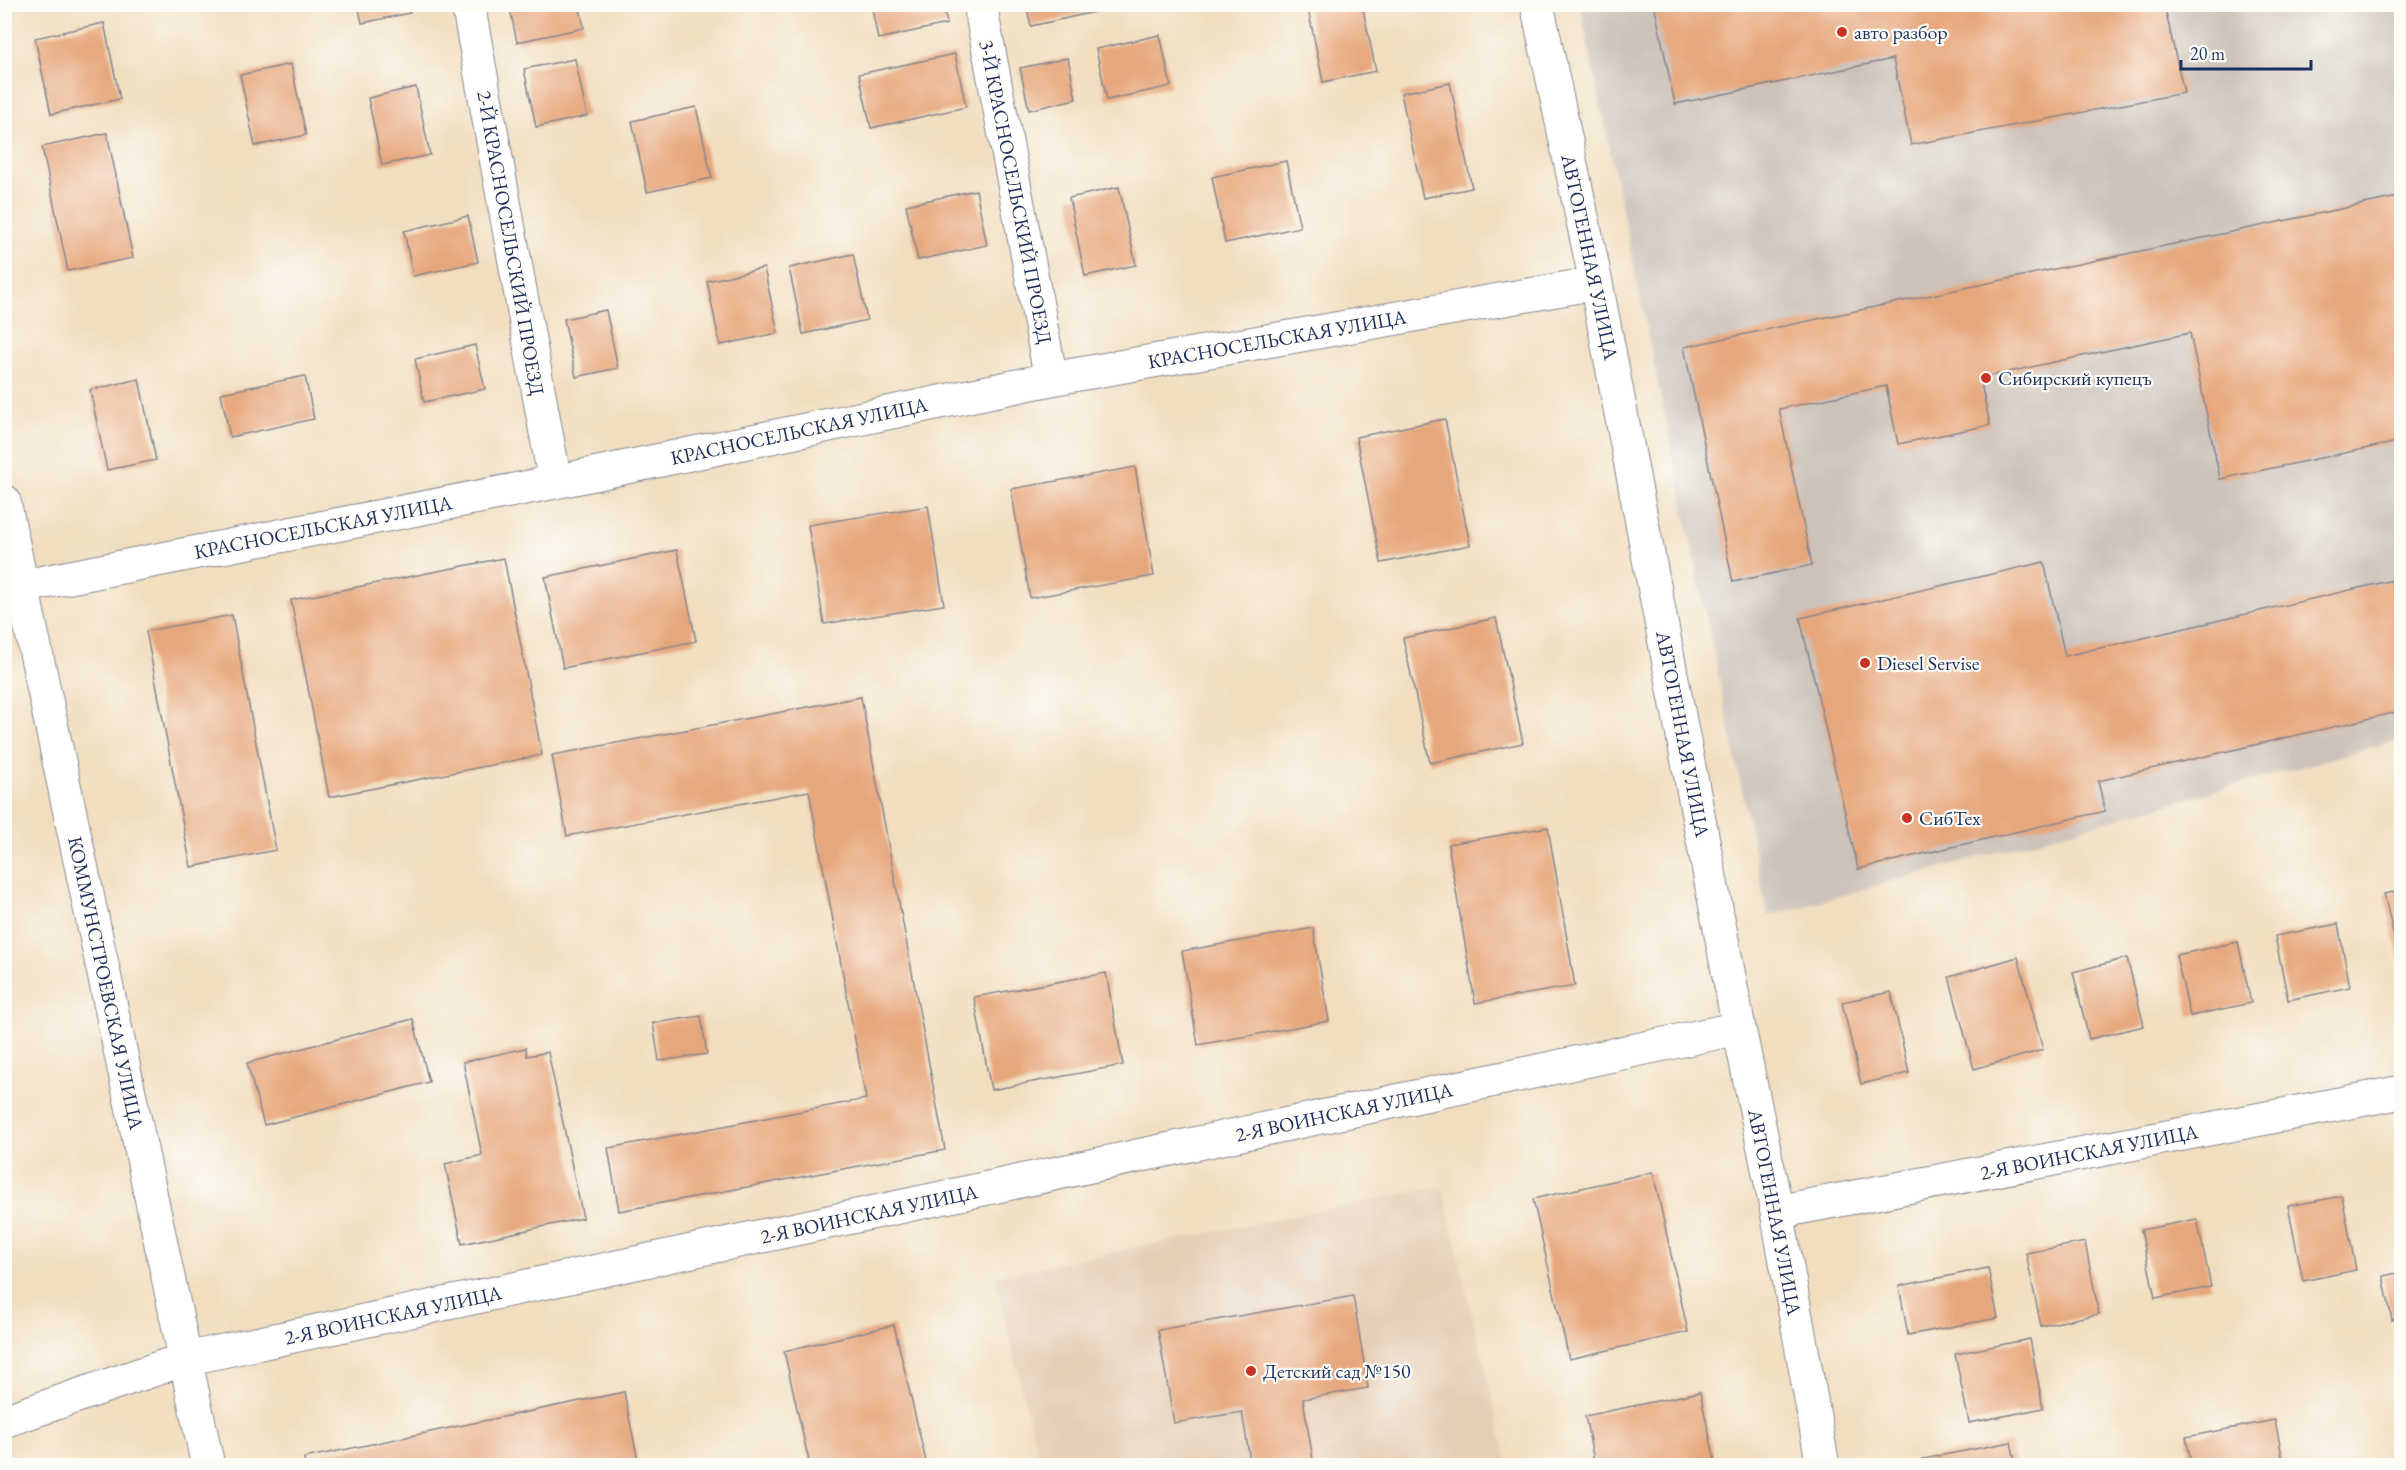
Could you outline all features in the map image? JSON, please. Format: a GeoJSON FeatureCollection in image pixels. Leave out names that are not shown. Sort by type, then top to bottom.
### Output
{"type":"FeatureCollection","features":[{"type":"Feature","properties":{"kind":"street","name":"2-Й КРАСНОСЕЛЬСКИЙ ПРОЕЗД"},"geometry":{"type":"LineString","coordinates":[[468,4],[555,482]]}},
{"type":"Feature","properties":{"kind":"street","name":"3-Й КРАСНОСЕЛЬСКИЙ ПРОЕЗД"},"geometry":{"type":"LineString","coordinates":[[980,4],[1051,379]]}},
{"type":"Feature","properties":{"kind":"street","name":"АВТОГЕННАЯ УЛИЦА"},"geometry":{"type":"LineString","coordinates":[[1537,4],[1596,283],[1739,1028],[1777,1212],[1823,1466]]}},
{"type":"Feature","properties":{"kind":"street","name":"КРАСНОСЕЛЬСКАЯ УЛИЦА"},"geometry":{"type":"LineString","coordinates":[[13,588],[555,482],[1051,379],[1596,283]]}},
{"type":"Feature","properties":{"kind":"street","name":"КОММУНСТРОЕВСКАЯ УЛИЦА"},"geometry":{"type":"LineString","coordinates":[[4,501],[13,588],[208,1466]]}},
{"type":"Feature","properties":{"kind":"street","name":"2-Я ВОИНСКАЯ УЛИЦА"},"geometry":{"type":"LineString","coordinates":[[4,1421],[185,1359],[1739,1028]]}},
{"type":"Feature","properties":{"kind":"street","name":"2-Я ВОИНСКАЯ УЛИЦА"},"geometry":{"type":"LineString","coordinates":[[1777,1212],[2402,1092]]}},
{"type":"Feature","properties":{"kind":"shaded area"},"geometry":{"type":"Polygon","coordinates":[[[1580,5],[2401,5],[2401,739],[1768,916],[1580,5]]]}},
{"type":"Feature","properties":{"kind":"shaded area","name":"Детский сад №150"},"geometry":{"type":"Polygon","coordinates":[[[1442,1186],[1508,1465],[1040,1465],[995,1276],[1442,1186]]]}},
{"type":"Feature","properties":{"kind":"building"},"geometry":{"type":"Polygon","coordinates":[[[358,4],[408,4],[410,13],[362,23],[358,4]]]}},
{"type":"Feature","properties":{"kind":"building"},"geometry":{"type":"Polygon","coordinates":[[[509,4],[579,4],[584,28],[517,42],[509,4]]]}},
{"type":"Feature","properties":{"kind":"building"},"geometry":{"type":"Polygon","coordinates":[[[871,4],[943,4],[947,24],[878,39],[871,4]]]}},
{"type":"Feature","properties":{"kind":"building"},"geometry":{"type":"Polygon","coordinates":[[[1026,4],[1093,4],[1095,12],[1031,26],[1026,4]]]}},
{"type":"Feature","properties":{"kind":"building"},"geometry":{"type":"Polygon","coordinates":[[[1307,4],[1362,4],[1376,71],[1323,82],[1307,4]]]}},
{"type":"Feature","properties":{"kind":"building"},"geometry":{"type":"Polygon","coordinates":[[[1654,4],[2164,4],[2184,93],[1911,145],[1893,59],[1675,104],[1654,4]]]}},
{"type":"Feature","properties":{"kind":"building"},"geometry":{"type":"Polygon","coordinates":[[[104,23],[120,99],[51,114],[35,38],[104,23]]]}},
{"type":"Feature","properties":{"kind":"building"},"geometry":{"type":"Polygon","coordinates":[[[1160,35],[1171,86],[1107,100],[1096,49],[1160,35]]]}},
{"type":"Feature","properties":{"kind":"building"},"geometry":{"type":"Polygon","coordinates":[[[955,54],[966,107],[871,128],[859,74],[955,54]]]}},
{"type":"Feature","properties":{"kind":"building"},"geometry":{"type":"Polygon","coordinates":[[[1068,58],[1076,99],[1029,110],[1020,68],[1068,58]]]}},
{"type":"Feature","properties":{"kind":"building"},"geometry":{"type":"Polygon","coordinates":[[[575,59],[587,116],[536,127],[524,69],[575,59]]]}},
{"type":"Feature","properties":{"kind":"building"},"geometry":{"type":"Polygon","coordinates":[[[291,64],[306,135],[255,146],[240,75],[291,64]]]}},
{"type":"Feature","properties":{"kind":"building"},"geometry":{"type":"Polygon","coordinates":[[[1450,83],[1472,188],[1423,198],[1401,93],[1450,83]]]}},
{"type":"Feature","properties":{"kind":"building"},"geometry":{"type":"Polygon","coordinates":[[[416,87],[430,155],[382,165],[368,98],[416,87]]]}},
{"type":"Feature","properties":{"kind":"building"},"geometry":{"type":"Polygon","coordinates":[[[696,107],[712,178],[647,192],[632,121],[696,107]]]}},
{"type":"Feature","properties":{"kind":"building"},"geometry":{"type":"Polygon","coordinates":[[[107,133],[133,258],[68,271],[42,147],[107,133]]]}},
{"type":"Feature","properties":{"kind":"building"},"geometry":{"type":"Polygon","coordinates":[[[1286,161],[1300,227],[1225,243],[1212,177],[1286,161]]]}},
{"type":"Feature","properties":{"kind":"building"},"geometry":{"type":"Polygon","coordinates":[[[1119,187],[1136,265],[1085,276],[1069,198],[1119,187]]]}},
{"type":"Feature","properties":{"kind":"building"},"geometry":{"type":"Polygon","coordinates":[[[976,190],[987,245],[918,260],[906,205],[976,190]]]}},
{"type":"Feature","properties":{"kind":"building"},"geometry":{"type":"Polygon","coordinates":[[[2402,196],[2402,441],[2220,479],[2190,333],[1980,378],[1990,425],[1898,444],[1886,386],[1779,409],[1812,565],[1733,582],[1684,347],[2402,196]]]}},
{"type":"Feature","properties":{"kind":"building"},"geometry":{"type":"Polygon","coordinates":[[[468,216],[478,262],[413,276],[404,231],[468,216]]]}},
{"type":"Feature","properties":{"kind":"building"},"geometry":{"type":"Polygon","coordinates":[[[853,254],[867,320],[803,334],[789,268],[853,254]]]}},
{"type":"Feature","properties":{"kind":"building"},"geometry":{"type":"Polygon","coordinates":[[[764,268],[778,333],[720,345],[707,281],[764,268]]]}},
{"type":"Feature","properties":{"kind":"building"},"geometry":{"type":"Polygon","coordinates":[[[606,310],[618,368],[576,377],[564,319],[606,310]]]}},
{"type":"Feature","properties":{"kind":"building"},"geometry":{"type":"Polygon","coordinates":[[[475,345],[485,389],[424,402],[415,359],[475,345]]]}},
{"type":"Feature","properties":{"kind":"building"},"geometry":{"type":"Polygon","coordinates":[[[305,376],[314,419],[230,437],[221,393],[305,376]]]}},
{"type":"Feature","properties":{"kind":"building"},"geometry":{"type":"Polygon","coordinates":[[[139,379],[156,460],[107,470],[90,390],[139,379]]]}},
{"type":"Feature","properties":{"kind":"building"},"geometry":{"type":"Polygon","coordinates":[[[1445,419],[1470,545],[1381,563],[1356,437],[1445,419]]]}},
{"type":"Feature","properties":{"kind":"building"},"geometry":{"type":"Polygon","coordinates":[[[1135,467],[1154,576],[1030,598],[1011,489],[1135,467]]]}},
{"type":"Feature","properties":{"kind":"building"},"geometry":{"type":"Polygon","coordinates":[[[928,506],[944,605],[824,624],[808,525],[928,506]]]}},
{"type":"Feature","properties":{"kind":"building"},"geometry":{"type":"Polygon","coordinates":[[[677,550],[696,641],[563,668],[545,577],[677,550]]]}},
{"type":"Feature","properties":{"kind":"building"},"geometry":{"type":"Polygon","coordinates":[[[504,558],[542,755],[329,797],[291,600],[504,558]]]}},
{"type":"Feature","properties":{"kind":"building"},"geometry":{"type":"Polygon","coordinates":[[[2044,562],[2065,656],[2402,578],[2402,711],[2098,781],[2105,811],[1858,869],[1800,618],[2044,562]]]}},
{"type":"Feature","properties":{"kind":"building"},"geometry":{"type":"Polygon","coordinates":[[[232,615],[276,850],[191,867],[146,631],[232,615]]]}},
{"type":"Feature","properties":{"kind":"building"},"geometry":{"type":"Polygon","coordinates":[[[1496,618],[1523,743],[1430,763],[1403,638],[1496,618]]]}},
{"type":"Feature","properties":{"kind":"building"},"geometry":{"type":"Polygon","coordinates":[[[861,697],[945,1150],[619,1211],[608,1148],[866,1099],[809,791],[567,836],[552,755],[861,697]]]}},
{"type":"Feature","properties":{"kind":"building"},"geometry":{"type":"Polygon","coordinates":[[[1548,827],[1575,986],[1475,1003],[1448,844],[1548,827]]]}},
{"type":"Feature","properties":{"kind":"building"},"geometry":{"type":"Polygon","coordinates":[[[2402,890],[2402,966],[2401,966],[2384,894],[2402,890]]]}},
{"type":"Feature","properties":{"kind":"building"},"geometry":{"type":"Polygon","coordinates":[[[2338,924],[2350,987],[2288,1000],[2275,936],[2338,924]]]}},
{"type":"Feature","properties":{"kind":"building"},"geometry":{"type":"Polygon","coordinates":[[[1313,928],[1329,1021],[1198,1045],[1182,951],[1313,928]]]}},
{"type":"Feature","properties":{"kind":"building"},"geometry":{"type":"Polygon","coordinates":[[[2238,942],[2251,1003],[2190,1016],[2176,955],[2238,942]]]}},
{"type":"Feature","properties":{"kind":"building"},"geometry":{"type":"Polygon","coordinates":[[[2018,957],[2043,1050],[1974,1069],[1949,977],[2018,957]]]}},
{"type":"Feature","properties":{"kind":"building"},"geometry":{"type":"Polygon","coordinates":[[[2127,958],[2144,1026],[2089,1039],[2073,972],[2127,958]]]}},
{"type":"Feature","properties":{"kind":"building"},"geometry":{"type":"Polygon","coordinates":[[[1106,973],[1123,1065],[991,1090],[974,997],[1106,973]]]}},
{"type":"Feature","properties":{"kind":"building"},"geometry":{"type":"Polygon","coordinates":[[[1891,992],[1909,1073],[1861,1084],[1842,1002],[1891,992]]]}},
{"type":"Feature","properties":{"kind":"building"},"geometry":{"type":"Polygon","coordinates":[[[701,1016],[707,1054],[659,1061],[653,1023],[701,1016]]]}},
{"type":"Feature","properties":{"kind":"building"},"geometry":{"type":"Polygon","coordinates":[[[413,1019],[429,1082],[264,1125],[247,1063],[413,1019]]]}},
{"type":"Feature","properties":{"kind":"building"},"geometry":{"type":"Polygon","coordinates":[[[526,1048],[527,1056],[548,1052],[583,1218],[462,1244],[445,1164],[482,1155],[463,1062],[526,1048]]]}},
{"type":"Feature","properties":{"kind":"building"},"geometry":{"type":"Polygon","coordinates":[[[1653,1172],[1688,1332],[1569,1359],[1533,1199],[1653,1172]]]}},
{"type":"Feature","properties":{"kind":"building"},"geometry":{"type":"Polygon","coordinates":[[[2342,1196],[2356,1270],[2303,1281],[2288,1206],[2342,1196]]]}},
{"type":"Feature","properties":{"kind":"building"},"geometry":{"type":"Polygon","coordinates":[[[2197,1219],[2211,1287],[2155,1298],[2141,1230],[2197,1219]]]}},
{"type":"Feature","properties":{"kind":"building"},"geometry":{"type":"Polygon","coordinates":[[[2085,1242],[2099,1314],[2041,1326],[2026,1253],[2085,1242]]]}},
{"type":"Feature","properties":{"kind":"building"},"geometry":{"type":"Polygon","coordinates":[[[1988,1268],[1998,1318],[1908,1335],[1899,1286],[1988,1268]]]}},
{"type":"Feature","properties":{"kind":"building"},"geometry":{"type":"Polygon","coordinates":[[[2402,1272],[2402,1318],[2392,1320],[2383,1276],[2402,1272]]]}},
{"type":"Feature","properties":{"kind":"building"},"geometry":{"type":"Polygon","coordinates":[[[1353,1296],[1368,1388],[1303,1399],[1314,1466],[1251,1466],[1242,1412],[1174,1423],[1158,1330],[1353,1296]]]}},
{"type":"Feature","properties":{"kind":"building"},"geometry":{"type":"Polygon","coordinates":[[[894,1325],[927,1466],[810,1466],[784,1351],[894,1325]]]}},
{"type":"Feature","properties":{"kind":"building"},"geometry":{"type":"Polygon","coordinates":[[[2030,1339],[2043,1408],[1969,1423],[1955,1354],[2030,1339]]]}},
{"type":"Feature","properties":{"kind":"building"},"geometry":{"type":"Polygon","coordinates":[[[624,1392],[639,1466],[305,1466],[304,1458],[624,1392]]]}},
{"type":"Feature","properties":{"kind":"building"},"geometry":{"type":"Polygon","coordinates":[[[1700,1392],[1716,1466],[1595,1466],[1585,1416],[1700,1392]]]}},
{"type":"Feature","properties":{"kind":"building"},"geometry":{"type":"Polygon","coordinates":[[[2275,1420],[2284,1466],[2192,1466],[2186,1437],[2275,1420]]]}},
{"type":"Feature","properties":{"kind":"building"},"geometry":{"type":"Polygon","coordinates":[[[2011,1442],[2016,1466],[1924,1466],[1923,1459],[2011,1442]]]}},
{"type":"Feature","properties":{"kind":"place","name":"авто разбор"},"geometry":{"type":"Point","coordinates":[1842,32]}},
{"type":"Feature","properties":{"kind":"place","name":"Сибирский купецъ"},"geometry":{"type":"Point","coordinates":[1986,378]}},
{"type":"Feature","properties":{"kind":"place","name":"Diesel Servise"},"geometry":{"type":"Point","coordinates":[1865,663]}},
{"type":"Feature","properties":{"kind":"place","name":"СибТех"},"geometry":{"type":"Point","coordinates":[1907,818]}},
{"type":"Feature","properties":{"kind":"place","name":"Детский сад №150"},"geometry":{"type":"Point","coordinates":[1251,1371]}}]}
